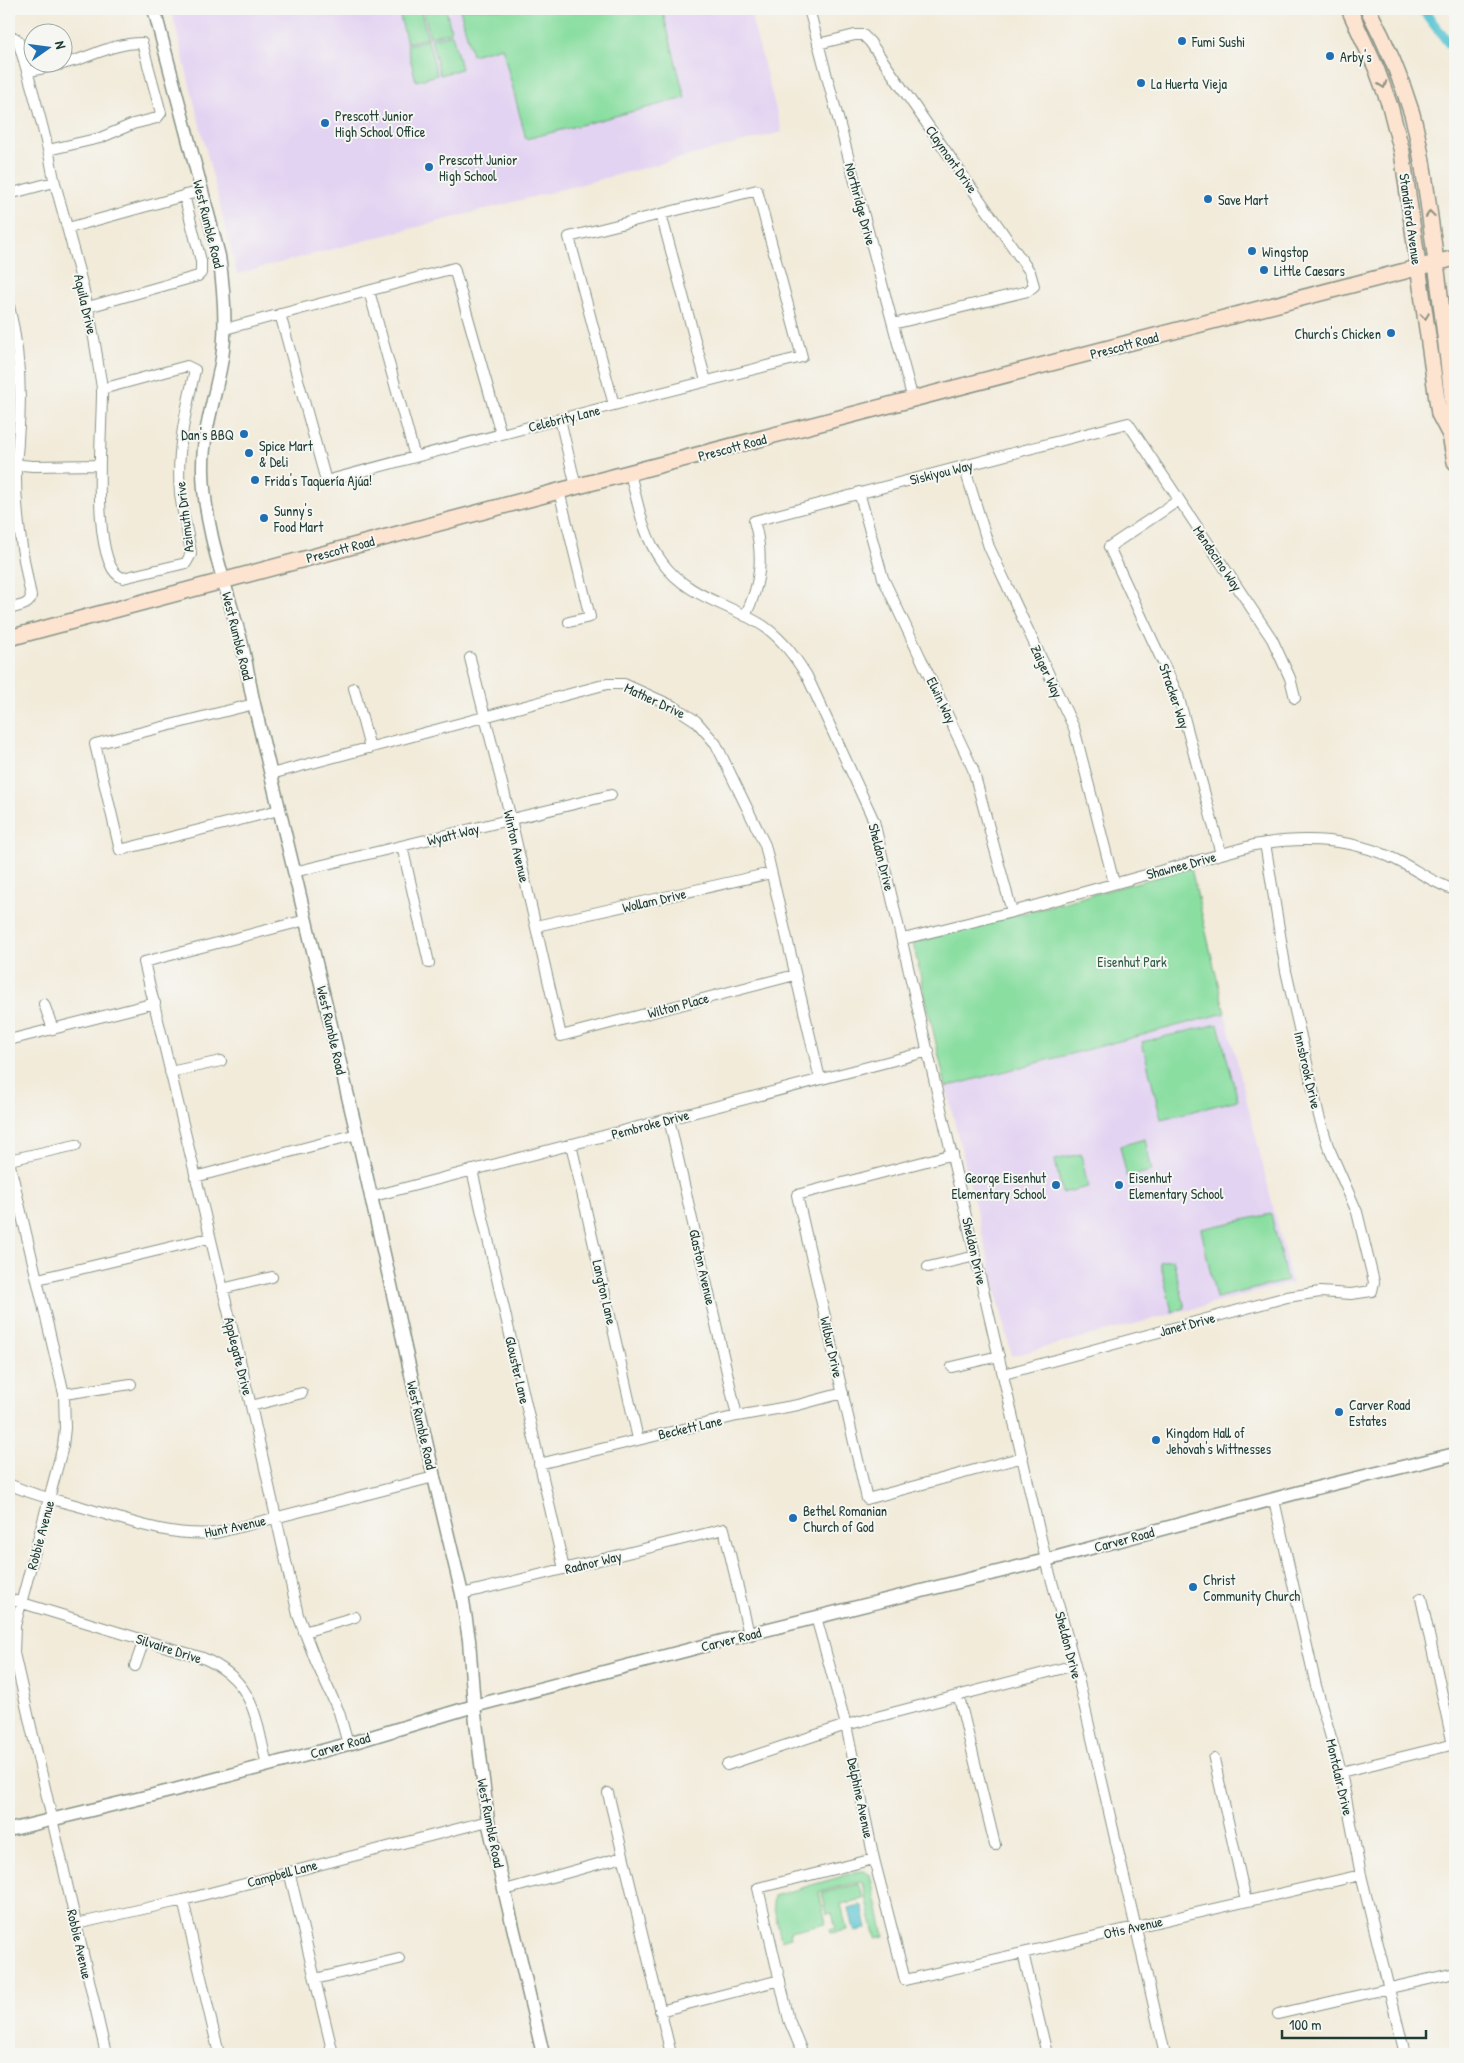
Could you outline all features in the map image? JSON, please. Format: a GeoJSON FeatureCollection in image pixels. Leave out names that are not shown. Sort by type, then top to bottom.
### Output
{"type":"FeatureCollection","features":[{"type":"Feature","properties":{"kind":"main road","name":"Standiford Avenue"},"geometry":{"type":"LineString","coordinates":[[1348,9],[1376,68],[1396,126],[1408,189],[1439,414],[1450,435]]}},
{"type":"Feature","properties":{"kind":"main road"},"geometry":{"type":"LineString","coordinates":[[1361,9],[1376,24]]}},
{"type":"Feature","properties":{"kind":"main road","name":"Standiford Avenue"},"geometry":{"type":"LineString","coordinates":[[1368,9],[1387,45],[1412,115],[1427,194],[1436,263],[1453,405],[1450,435],[1455,462]]}},
{"type":"Feature","properties":{"kind":"main road","name":"Prescott Road"},"geometry":{"type":"LineString","coordinates":[[9,638],[559,491],[1455,258]]}},
{"type":"Feature","properties":{"kind":"street","name":"West Rumble Road"},"geometry":{"type":"LineString","coordinates":[[154,9],[191,193],[219,256],[225,329],[218,382],[205,435],[203,468],[207,511],[241,640],[254,704],[357,1134],[462,1594],[469,1640],[474,1706],[488,1821],[543,2054]]}},
{"type":"Feature","properties":{"kind":"street","name":"Northridge Drive"},"geometry":{"type":"LineString","coordinates":[[809,9],[913,400]]}},
{"type":"Feature","properties":{"kind":"street","name":"Claymont Drive"},"geometry":{"type":"LineString","coordinates":[[818,44],[854,35],[863,35],[870,42],[1030,272],[1034,286],[1022,293],[893,324]]}},
{"type":"Feature","properties":{"kind":"street","name":"Aquila Drive"},"geometry":{"type":"LineString","coordinates":[[12,38],[18,41],[22,55]]}},
{"type":"Feature","properties":{"kind":"street"},"geometry":{"type":"LineString","coordinates":[[48,150],[100,138],[133,124],[160,116],[142,43],[108,48],[72,62]]}},
{"type":"Feature","properties":{"kind":"street","name":"Aquila Drive"},"geometry":{"type":"LineString","coordinates":[[27,72],[48,150],[54,182],[88,307],[102,389],[98,465],[100,506],[109,560],[117,576]]}},
{"type":"Feature","properties":{"kind":"street"},"geometry":{"type":"LineString","coordinates":[[9,194],[54,182]]}},
{"type":"Feature","properties":{"kind":"street","name":"Celebrity Lane"},"geometry":{"type":"LineString","coordinates":[[280,314],[326,481],[802,357],[757,190],[661,214]]}},
{"type":"Feature","properties":{"kind":"street"},"geometry":{"type":"LineString","coordinates":[[68,228],[191,193],[201,273],[198,276],[88,307]]}},
{"type":"Feature","properties":{"kind":"street"},"geometry":{"type":"LineString","coordinates":[[614,405],[569,236],[661,214],[706,381]]}},
{"type":"Feature","properties":{"kind":"street"},"geometry":{"type":"LineString","coordinates":[[225,329],[454,268],[501,434]]}},
{"type":"Feature","properties":{"kind":"street"},"geometry":{"type":"LineString","coordinates":[[369,291],[415,457]]}},
{"type":"Feature","properties":{"kind":"street"},"geometry":{"type":"LineString","coordinates":[[9,306],[14,327],[20,373],[18,439],[12,464],[18,522],[31,596],[27,604],[9,609]]}},
{"type":"Feature","properties":{"kind":"street","name":"Azimuth Drive"},"geometry":{"type":"LineString","coordinates":[[102,389],[187,366],[195,370],[184,420],[179,467],[180,491],[190,549],[189,559],[186,563],[130,577],[117,576]]}},
{"type":"Feature","properties":{"kind":"street"},"geometry":{"type":"LineString","coordinates":[[560,419],[576,487]]}},
{"type":"Feature","properties":{"kind":"street","name":"Siskiyou Way"},"geometry":{"type":"LineString","coordinates":[[745,616],[753,600],[760,569],[761,549],[754,521],[1128,423]]}},
{"type":"Feature","properties":{"kind":"street","name":"Mendocino Way"},"geometry":{"type":"LineString","coordinates":[[1128,423],[1272,639],[1288,671],[1295,698]]}},
{"type":"Feature","properties":{"kind":"street"},"geometry":{"type":"LineString","coordinates":[[12,464],[98,465]]}},
{"type":"Feature","properties":{"kind":"street","name":"Zaiger Way"},"geometry":{"type":"LineString","coordinates":[[964,466],[989,547],[1074,728],[1114,883]]}},
{"type":"Feature","properties":{"kind":"street","name":"Sheldon Drive"},"geometry":{"type":"LineString","coordinates":[[630,473],[646,534],[663,563],[685,585],[701,596],[764,627],[782,641],[796,659],[807,676],[874,821],[903,938],[1046,1560],[1075,1665],[1165,2054]]}},
{"type":"Feature","properties":{"kind":"street"},"geometry":{"type":"LineString","coordinates":[[559,491],[590,617],[569,622]]}},
{"type":"Feature","properties":{"kind":"street","name":"Elwin Way"},"geometry":{"type":"LineString","coordinates":[[859,492],[883,578],[973,769],[1012,912]]}},
{"type":"Feature","properties":{"kind":"street","name":"Stracker Way"},"geometry":{"type":"LineString","coordinates":[[1179,500],[1110,547],[1178,695],[1221,854]]}},
{"type":"Feature","properties":{"kind":"street","name":"Winton Avenue"},"geometry":{"type":"LineString","coordinates":[[470,658],[511,820],[561,1036]]}},
{"type":"Feature","properties":{"kind":"street","name":"Mather Drive"},"geometry":{"type":"LineString","coordinates":[[271,774],[607,684],[617,683],[675,707],[696,721],[716,744],[764,845],[820,1079]]}},
{"type":"Feature","properties":{"kind":"street"},"geometry":{"type":"LineString","coordinates":[[354,688],[370,748]]}},
{"type":"Feature","properties":{"kind":"street"},"geometry":{"type":"LineString","coordinates":[[254,704],[94,744],[120,850],[279,810]]}},
{"type":"Feature","properties":{"kind":"street","name":"Wyatt Way"},"geometry":{"type":"LineString","coordinates":[[294,872],[611,795]]}},
{"type":"Feature","properties":{"kind":"street","name":"Shawnee Drive"},"geometry":{"type":"LineString","coordinates":[[903,938],[1012,912],[1221,854],[1265,843],[1291,840],[1348,844],[1389,857],[1432,881],[1455,890]]}},
{"type":"Feature","properties":{"kind":"street","name":"Innsbrook Drive"},"geometry":{"type":"LineString","coordinates":[[1265,843],[1286,971],[1318,1116],[1328,1146],[1356,1212],[1374,1282],[1372,1291]]}},
{"type":"Feature","properties":{"kind":"street"},"geometry":{"type":"LineString","coordinates":[[402,846],[429,963]]}},
{"type":"Feature","properties":{"kind":"street","name":"Wollam Drive"},"geometry":{"type":"LineString","coordinates":[[536,926],[771,873]]}},
{"type":"Feature","properties":{"kind":"street","name":"Applegate Drive"},"geometry":{"type":"LineString","coordinates":[[306,920],[144,962],[251,1406],[275,1518],[304,1632],[339,1712],[348,1744]]}},
{"type":"Feature","properties":{"kind":"street","name":"Wilton Place"},"geometry":{"type":"LineString","coordinates":[[561,1036],[795,974]]}},
{"type":"Feature","properties":{"kind":"street"},"geometry":{"type":"LineString","coordinates":[[9,1040],[155,1003]]}},
{"type":"Feature","properties":{"kind":"street"},"geometry":{"type":"LineString","coordinates":[[44,1004],[52,1029]]}},
{"type":"Feature","properties":{"kind":"street","name":"Pembroke Drive"},"geometry":{"type":"LineString","coordinates":[[370,1197],[929,1050]]}},
{"type":"Feature","properties":{"kind":"street"},"geometry":{"type":"LineString","coordinates":[[170,1072],[221,1061]]}},
{"type":"Feature","properties":{"kind":"street","name":"Glaston Avenue"},"geometry":{"type":"LineString","coordinates":[[669,1119],[737,1416]]}},
{"type":"Feature","properties":{"kind":"street"},"geometry":{"type":"LineString","coordinates":[[195,1177],[357,1134]]}},
{"type":"Feature","properties":{"kind":"street","name":"Langton Lane"},"geometry":{"type":"LineString","coordinates":[[571,1144],[638,1439]]}},
{"type":"Feature","properties":{"kind":"street"},"geometry":{"type":"LineString","coordinates":[[9,1161],[76,1145]]}},
{"type":"Feature","properties":{"kind":"street","name":"Wilbur Drive"},"geometry":{"type":"LineString","coordinates":[[953,1154],[797,1195],[867,1499],[1023,1457]]}},
{"type":"Feature","properties":{"kind":"street","name":"Robbie Avenue"},"geometry":{"type":"LineString","coordinates":[[9,1161],[64,1394],[65,1428],[49,1498],[15,1626],[14,1653],[106,2054]]}},
{"type":"Feature","properties":{"kind":"street","name":"Glouster Lane"},"geometry":{"type":"LineString","coordinates":[[472,1170],[564,1570]]}},
{"type":"Feature","properties":{"kind":"street"},"geometry":{"type":"LineString","coordinates":[[38,1279],[209,1238]]}},
{"type":"Feature","properties":{"kind":"street"},"geometry":{"type":"LineString","coordinates":[[928,1267],[976,1256]]}},
{"type":"Feature","properties":{"kind":"street"},"geometry":{"type":"LineString","coordinates":[[222,1289],[272,1277]]}},
{"type":"Feature","properties":{"kind":"street","name":"Janet Drive"},"geometry":{"type":"LineString","coordinates":[[1004,1374],[1287,1297],[1320,1292],[1351,1294],[1372,1291]]}},
{"type":"Feature","properties":{"kind":"street"},"geometry":{"type":"LineString","coordinates":[[952,1367],[1000,1356]]}},
{"type":"Feature","properties":{"kind":"street"},"geometry":{"type":"LineString","coordinates":[[64,1394],[131,1384]]}},
{"type":"Feature","properties":{"kind":"street"},"geometry":{"type":"LineString","coordinates":[[251,1406],[302,1393]]}},
{"type":"Feature","properties":{"kind":"street","name":"Beckett Lane"},"geometry":{"type":"LineString","coordinates":[[539,1464],[638,1439],[737,1416],[798,1405],[843,1393]]}},
{"type":"Feature","properties":{"kind":"street","name":"Carver Road"},"geometry":{"type":"LineString","coordinates":[[9,1830],[348,1744],[474,1706],[749,1634],[1046,1560],[1300,1492],[1455,1454]]}},
{"type":"Feature","properties":{"kind":"street","name":"Hunt Avenue"},"geometry":{"type":"LineString","coordinates":[[9,1484],[49,1498],[180,1534],[216,1533],[434,1477]]}},
{"type":"Feature","properties":{"kind":"street","name":"Montclair Drive"},"geometry":{"type":"LineString","coordinates":[[1274,1500],[1316,1686],[1341,1772],[1362,1875],[1405,2054]]}},
{"type":"Feature","properties":{"kind":"street","name":"Radnor Way"},"geometry":{"type":"LineString","coordinates":[[462,1594],[724,1529],[749,1634]]}},
{"type":"Feature","properties":{"kind":"street","name":"Silvaire Drive"},"geometry":{"type":"LineString","coordinates":[[9,1598],[204,1658],[218,1664],[238,1680],[251,1702],[267,1765]]}},
{"type":"Feature","properties":{"kind":"street"},"geometry":{"type":"LineString","coordinates":[[1341,1772],[1454,1744],[1421,1598]]}},
{"type":"Feature","properties":{"kind":"street"},"geometry":{"type":"LineString","coordinates":[[304,1632],[355,1617]]}},
{"type":"Feature","properties":{"kind":"street","name":"Delphine Avenue"},"geometry":{"type":"LineString","coordinates":[[816,1617],[846,1725],[874,1859],[904,1980]]}},
{"type":"Feature","properties":{"kind":"street"},"geometry":{"type":"LineString","coordinates":[[135,1666],[144,1640]]}},
{"type":"Feature","properties":{"kind":"street"},"geometry":{"type":"LineString","coordinates":[[727,1765],[846,1725],[959,1697],[1075,1665]]}},
{"type":"Feature","properties":{"kind":"street"},"geometry":{"type":"LineString","coordinates":[[959,1697],[995,1845]]}},
{"type":"Feature","properties":{"kind":"street"},"geometry":{"type":"LineString","coordinates":[[1214,1759],[1246,1901]]}},
{"type":"Feature","properties":{"kind":"street"},"geometry":{"type":"LineString","coordinates":[[608,1793],[671,2054]]}},
{"type":"Feature","properties":{"kind":"street","name":"Campbell Lane"},"geometry":{"type":"LineString","coordinates":[[76,1924],[183,1900],[488,1821]]}},
{"type":"Feature","properties":{"kind":"street"},"geometry":{"type":"LineString","coordinates":[[505,1890],[623,1857]]}},
{"type":"Feature","properties":{"kind":"street"},"geometry":{"type":"LineString","coordinates":[[804,2054],[789,2020],[758,1888],[874,1859]]}},
{"type":"Feature","properties":{"kind":"street"},"geometry":{"type":"LineString","coordinates":[[290,1871],[333,2054]]}},
{"type":"Feature","properties":{"kind":"street","name":"Otis Avenue"},"geometry":{"type":"LineString","coordinates":[[904,1980],[1362,1875]]}},
{"type":"Feature","properties":{"kind":"street"},"geometry":{"type":"LineString","coordinates":[[183,1900],[219,2054]]}},
{"type":"Feature","properties":{"kind":"street"},"geometry":{"type":"LineString","coordinates":[[1023,1952],[1047,2054]]}},
{"type":"Feature","properties":{"kind":"street"},"geometry":{"type":"LineString","coordinates":[[315,1979],[399,1959]]}},
{"type":"Feature","properties":{"kind":"street"},"geometry":{"type":"LineString","coordinates":[[1278,2014],[1455,1973]]}},
{"type":"Feature","properties":{"kind":"street"},"geometry":{"type":"LineString","coordinates":[[660,2010],[780,1980]]}},
{"type":"Feature","properties":{"kind":"shaded area","name":"Prescott Junior High School"},"geometry":{"type":"Polygon","coordinates":[[[171,9],[749,9],[782,132],[237,274],[171,9]]]}},
{"type":"Feature","properties":{"kind":"shaded area","name":"Eisenhut Elementary School"},"geometry":{"type":"Polygon","coordinates":[[[1225,1013],[1292,1283],[1012,1356],[946,1087],[1225,1013]]]}},
{"type":"Feature","properties":{"kind":"green space"},"geometry":{"type":"Polygon","coordinates":[[[398,9],[420,9],[428,38],[407,43],[398,9]]]}},
{"type":"Feature","properties":{"kind":"green space"},"geometry":{"type":"Polygon","coordinates":[[[423,9],[446,9],[451,32],[430,37],[423,9]]]}},
{"type":"Feature","properties":{"kind":"green space"},"geometry":{"type":"Polygon","coordinates":[[[460,9],[662,9],[685,98],[526,139],[502,47],[472,55],[460,9]]]}},
{"type":"Feature","properties":{"kind":"green space"},"geometry":{"type":"Polygon","coordinates":[[[452,34],[461,69],[440,75],[431,39],[452,34]]]}},
{"type":"Feature","properties":{"kind":"green space"},"geometry":{"type":"Polygon","coordinates":[[[428,40],[437,75],[416,81],[407,45],[428,40]]]}},
{"type":"Feature","properties":{"kind":"green space","name":"Eisenhut Park"},"geometry":{"type":"Polygon","coordinates":[[[1191,868],[1225,1013],[946,1087],[913,943],[1191,868]]]}},
{"type":"Feature","properties":{"kind":"green space"},"geometry":{"type":"Polygon","coordinates":[[[1218,1024],[1238,1100],[1161,1119],[1142,1042],[1218,1024]]]}},
{"type":"Feature","properties":{"kind":"green space"},"geometry":{"type":"Polygon","coordinates":[[[1145,1139],[1152,1171],[1127,1177],[1120,1146],[1145,1139]]]}},
{"type":"Feature","properties":{"kind":"green space"},"geometry":{"type":"Polygon","coordinates":[[[1081,1154],[1088,1187],[1062,1193],[1055,1160],[1081,1154]]]}},
{"type":"Feature","properties":{"kind":"green space"},"geometry":{"type":"Polygon","coordinates":[[[1271,1214],[1287,1281],[1216,1298],[1201,1229],[1271,1214]]]}},
{"type":"Feature","properties":{"kind":"green space"},"geometry":{"type":"Polygon","coordinates":[[[1173,1259],[1185,1308],[1172,1312],[1160,1262],[1173,1259]]]}},
{"type":"Feature","properties":{"kind":"green space"},"geometry":{"type":"Polygon","coordinates":[[[860,1871],[866,1871],[870,1874],[884,1936],[876,1938],[862,1881],[819,1892],[826,1923],[790,1931],[791,1937],[781,1940],[773,1904],[774,1896],[860,1871]]]}},
{"type":"Feature","properties":{"kind":"green space"},"geometry":{"type":"Polygon","coordinates":[[[859,1884],[864,1899],[841,1904],[847,1930],[831,1933],[830,1930],[836,1928],[832,1913],[827,1914],[822,1893],[859,1884]]]}},
{"type":"Feature","properties":{"kind":"water"},"geometry":{"type":"Polygon","coordinates":[[[862,1906],[867,1928],[857,1932],[854,1930],[849,1908],[862,1906]]]}},
{"type":"Feature","properties":{"kind":"waterway"},"geometry":{"type":"LineString","coordinates":[[1422,9],[1455,51]]}},
{"type":"Feature","properties":{"kind":"place","name":"Fumi Sushi"},"geometry":{"type":"Point","coordinates":[1182,41]}},
{"type":"Feature","properties":{"kind":"place","name":"Arby's"},"geometry":{"type":"Point","coordinates":[1330,56]}},
{"type":"Feature","properties":{"kind":"place","name":"La Huerta Vieja"},"geometry":{"type":"Point","coordinates":[1141,83]}},
{"type":"Feature","properties":{"kind":"place","name":"Prescott Junior High School Office"},"geometry":{"type":"Point","coordinates":[325,123]}},
{"type":"Feature","properties":{"kind":"place","name":"Prescott Junior High School"},"geometry":{"type":"Point","coordinates":[429,167]}},
{"type":"Feature","properties":{"kind":"place","name":"Save Mart"},"geometry":{"type":"Point","coordinates":[1208,199]}},
{"type":"Feature","properties":{"kind":"place","name":"Wingstop"},"geometry":{"type":"Point","coordinates":[1252,251]}},
{"type":"Feature","properties":{"kind":"place","name":"Little Caesars"},"geometry":{"type":"Point","coordinates":[1264,270]}},
{"type":"Feature","properties":{"kind":"place","name":"Church's Chicken"},"geometry":{"type":"Point","coordinates":[1391,333]}},
{"type":"Feature","properties":{"kind":"place","name":"Dan's BBQ"},"geometry":{"type":"Point","coordinates":[244,434]}},
{"type":"Feature","properties":{"kind":"place","name":"Spice Mart & Deli"},"geometry":{"type":"Point","coordinates":[249,453]}},
{"type":"Feature","properties":{"kind":"place","name":"Frida's Taquería Ajúa!"},"geometry":{"type":"Point","coordinates":[255,480]}},
{"type":"Feature","properties":{"kind":"place","name":"Sunny's Food Mart"},"geometry":{"type":"Point","coordinates":[264,518]}},
{"type":"Feature","properties":{"kind":"place","name":"George Eisenhut Elementary School"},"geometry":{"type":"Point","coordinates":[1056,1185]}},
{"type":"Feature","properties":{"kind":"place","name":"Eisenhut Elementary School"},"geometry":{"type":"Point","coordinates":[1119,1185]}},
{"type":"Feature","properties":{"kind":"place","name":"Carver Road Estates"},"geometry":{"type":"Point","coordinates":[1339,1412]}},
{"type":"Feature","properties":{"kind":"place","name":"Kingdom Hall of Jehovah's Wittnesses"},"geometry":{"type":"Point","coordinates":[1156,1440]}},
{"type":"Feature","properties":{"kind":"place","name":"Bethel Romanian Church of God"},"geometry":{"type":"Point","coordinates":[793,1518]}},
{"type":"Feature","properties":{"kind":"place","name":"Christ Community Church"},"geometry":{"type":"Point","coordinates":[1193,1587]}}]}
